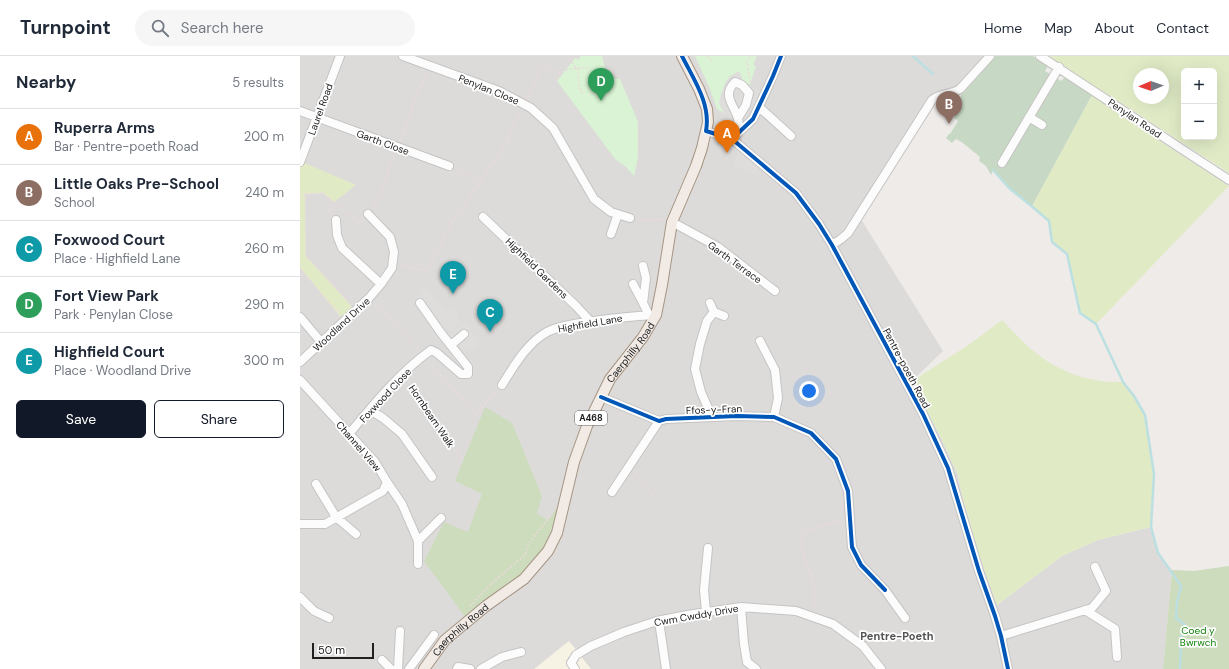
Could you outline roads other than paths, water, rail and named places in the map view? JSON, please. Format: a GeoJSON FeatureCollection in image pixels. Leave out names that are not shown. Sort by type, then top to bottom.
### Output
{"type":"FeatureCollection","features":[{"type":"Feature","properties":{"kind":"main road","name":"Caerphilly Road"},"geometry":{"type":"LineString","coordinates":[[424,669],[445,640],[486,606],[524,579],[548,551],[557,533],[574,462],[587,426],[610,379],[643,337],[662,285],[668,221],[696,166],[708,122],[707,109],[699,89],[682,56]]}},
{"type":"Feature","properties":{"kind":"street","name":"Laurel Road"},"geometry":{"type":"LineString","coordinates":[[300,162],[340,56]]}},
{"type":"Feature","properties":{"kind":"street","name":"Penylan Close"},"geometry":{"type":"LineString","coordinates":[[403,56],[499,91],[531,108],[553,128],[594,199],[610,212],[630,218]]}},
{"type":"Feature","properties":{"kind":"street"},"geometry":{"type":"LineString","coordinates":[[732,139],[753,119],[781,56]]}},
{"type":"Feature","properties":{"kind":"street"},"geometry":{"type":"LineString","coordinates":[[832,245],[841,240],[848,233],[932,100],[936,96],[954,93],[960,90],[990,56]]}},
{"type":"Feature","properties":{"kind":"street","name":"Penylan Road"},"geometry":{"type":"LineString","coordinates":[[1040,56],[1059,67],[1140,123],[1229,180]]}},
{"type":"Feature","properties":{"kind":"street"},"geometry":{"type":"LineString","coordinates":[[1002,163],[1059,67]]}},
{"type":"Feature","properties":{"kind":"street"},"geometry":{"type":"LineString","coordinates":[[738,118],[746,105],[749,94],[742,85],[735,82],[730,87],[729,98],[738,118],[739,132]]}},
{"type":"Feature","properties":{"kind":"street"},"geometry":{"type":"LineString","coordinates":[[759,107],[791,136]]}},
{"type":"Feature","properties":{"kind":"street","name":"Garth Close"},"geometry":{"type":"LineString","coordinates":[[300,111],[449,166]]}},
{"type":"Feature","properties":{"kind":"street"},"geometry":{"type":"LineString","coordinates":[[1029,117],[1042,125]]}},
{"type":"Feature","properties":{"kind":"street","name":"Pentre-poeth Road"},"geometry":{"type":"LineString","coordinates":[[706,131],[732,139],[796,193],[819,224],[832,245],[923,414],[948,468],[979,571],[1001,636],[1008,669]]}},
{"type":"Feature","properties":{"kind":"street","name":"Woodland Drive"},"geometry":{"type":"LineString","coordinates":[[300,362],[369,298],[382,284],[392,268],[394,252],[390,237],[368,214]]}},
{"type":"Feature","properties":{"kind":"street"},"geometry":{"type":"LineString","coordinates":[[611,234],[618,214]]}},
{"type":"Feature","properties":{"kind":"street","name":"Highfield Gardens"},"geometry":{"type":"LineString","coordinates":[[483,217],[590,321]]}},
{"type":"Feature","properties":{"kind":"street"},"geometry":{"type":"LineString","coordinates":[[336,220],[337,235],[342,248],[382,284]]}},
{"type":"Feature","properties":{"kind":"street","name":"Garth Terrace"},"geometry":{"type":"LineString","coordinates":[[668,221],[718,248],[775,291]]}},
{"type":"Feature","properties":{"kind":"street"},"geometry":{"type":"LineString","coordinates":[[643,266],[646,278],[643,303]]}},
{"type":"Feature","properties":{"kind":"street"},"geometry":{"type":"LineString","coordinates":[[633,284],[643,303],[652,315]]}},
{"type":"Feature","properties":{"kind":"street"},"geometry":{"type":"LineString","coordinates":[[420,302],[450,345],[464,334]]}},
{"type":"Feature","properties":{"kind":"street"},"geometry":{"type":"LineString","coordinates":[[710,303],[714,312],[724,316]]}},
{"type":"Feature","properties":{"kind":"street","name":"Ffos-y-Fran"},"geometry":{"type":"LineString","coordinates":[[712,417],[695,369],[700,344],[707,321],[714,312]]}},
{"type":"Feature","properties":{"kind":"street","name":"Highfield Lane"},"geometry":{"type":"LineString","coordinates":[[502,385],[528,347],[547,332],[590,321],[629,316],[652,315]]}},
{"type":"Feature","properties":{"kind":"street"},"geometry":{"type":"LineString","coordinates":[[300,317],[321,342]]}},
{"type":"Feature","properties":{"kind":"street"},"geometry":{"type":"LineString","coordinates":[[760,341],[775,370],[778,398],[774,417]]}},
{"type":"Feature","properties":{"kind":"street","name":"Foxwood Close"},"geometry":{"type":"LineString","coordinates":[[349,434],[404,374],[422,356],[431,350],[461,374],[468,374],[468,367],[450,345]]}},
{"type":"Feature","properties":{"kind":"street","name":"Channel View"},"geometry":{"type":"LineString","coordinates":[[300,380],[375,462],[402,504],[418,541]]}},
{"type":"Feature","properties":{"kind":"street","name":"Ffos-y-Fran"},"geometry":{"type":"LineString","coordinates":[[601,397],[659,421],[666,419],[737,416],[774,417],[811,433],[836,459],[848,490],[852,547],[861,565],[885,590],[905,618]]}},
{"type":"Feature","properties":{"kind":"street"},"geometry":{"type":"LineString","coordinates":[[370,410],[383,418],[402,434],[432,477]]}},
{"type":"Feature","properties":{"kind":"street"},"geometry":{"type":"LineString","coordinates":[[612,492],[659,421]]}},
{"type":"Feature","properties":{"kind":"street"},"geometry":{"type":"LineString","coordinates":[[300,524],[325,524],[383,491],[387,482]]}},
{"type":"Feature","properties":{"kind":"street"},"geometry":{"type":"LineString","coordinates":[[316,484],[336,517],[356,534]]}},
{"type":"Feature","properties":{"kind":"street"},"geometry":{"type":"LineString","coordinates":[[418,564],[418,541],[441,518]]}},
{"type":"Feature","properties":{"kind":"street"},"geometry":{"type":"LineString","coordinates":[[706,612],[704,590],[708,548]]}},
{"type":"Feature","properties":{"kind":"street"},"geometry":{"type":"LineString","coordinates":[[1001,636],[1089,609],[1106,591],[1095,567]]}},
{"type":"Feature","properties":{"kind":"street"},"geometry":{"type":"LineString","coordinates":[[300,597],[314,611],[329,618]]}},
{"type":"Feature","properties":{"kind":"street"},"geometry":{"type":"LineString","coordinates":[[741,606],[744,644],[748,662],[756,669]]}},
{"type":"Feature","properties":{"kind":"street","name":"Cwm Cwddy Drive"},"geometry":{"type":"LineString","coordinates":[[575,669],[571,663],[576,655],[591,646],[624,632],[659,620],[741,606],[796,611],[833,624],[863,646],[881,669]]}},
{"type":"Feature","properties":{"kind":"street"},"geometry":{"type":"LineString","coordinates":[[1089,609],[1115,629],[1117,657]]}},
{"type":"Feature","properties":{"kind":"street"},"geometry":{"type":"LineString","coordinates":[[659,620],[666,669]]}},
{"type":"Feature","properties":{"kind":"street"},"geometry":{"type":"LineString","coordinates":[[398,669],[400,632]]}},
{"type":"Feature","properties":{"kind":"street"},"geometry":{"type":"LineString","coordinates":[[409,669],[434,635]]}},
{"type":"Feature","properties":{"kind":"street"},"geometry":{"type":"LineString","coordinates":[[481,669],[502,657],[521,652]]}},
{"type":"Feature","properties":{"kind":"street"},"geometry":{"type":"LineString","coordinates":[[382,660],[391,669]]}},
{"type":"Feature","properties":{"kind":"street"},"geometry":{"type":"LineString","coordinates":[[457,669],[458,667],[470,669]]}},
{"type":"Feature","properties":{"kind":"waterway"},"geometry":{"type":"LineString","coordinates":[[913,56],[933,74]]}},
{"type":"Feature","properties":{"kind":"waterway"},"geometry":{"type":"LineString","coordinates":[[993,170],[1009,188],[1049,221],[1052,242],[1067,254],[1080,313],[1096,324],[1123,382],[1134,396],[1145,415],[1154,474],[1151,527],[1158,553],[1181,586],[1177,602],[1176,618],[1185,625],[1181,638],[1180,669]]}},
{"type":"Feature","properties":{"kind":"place","name":"Fort View Park"},"geometry":{"type":"Point","coordinates":[601,101]}},
{"type":"Feature","properties":{"kind":"place","name":"Little Oaks Pre-School"},"geometry":{"type":"Point","coordinates":[949,124]}},
{"type":"Feature","properties":{"kind":"place","name":"Ruperra Arms"},"geometry":{"type":"Point","coordinates":[727,153]}},
{"type":"Feature","properties":{"kind":"place","name":"Highfield Court"},"geometry":{"type":"Point","coordinates":[453,294]}},
{"type":"Feature","properties":{"kind":"place","name":"Foxwood Court"},"geometry":{"type":"Point","coordinates":[490,332]}},
{"type":"Feature","properties":{"kind":"district","name":"Pentre-Poeth"},"geometry":{"type":"Point","coordinates":[897,636]}},
{"type":"Feature","properties":{"kind":"park label","name":"Coed y Bwrwch"},"geometry":{"type":"Point","coordinates":[1198,636]}}]}
